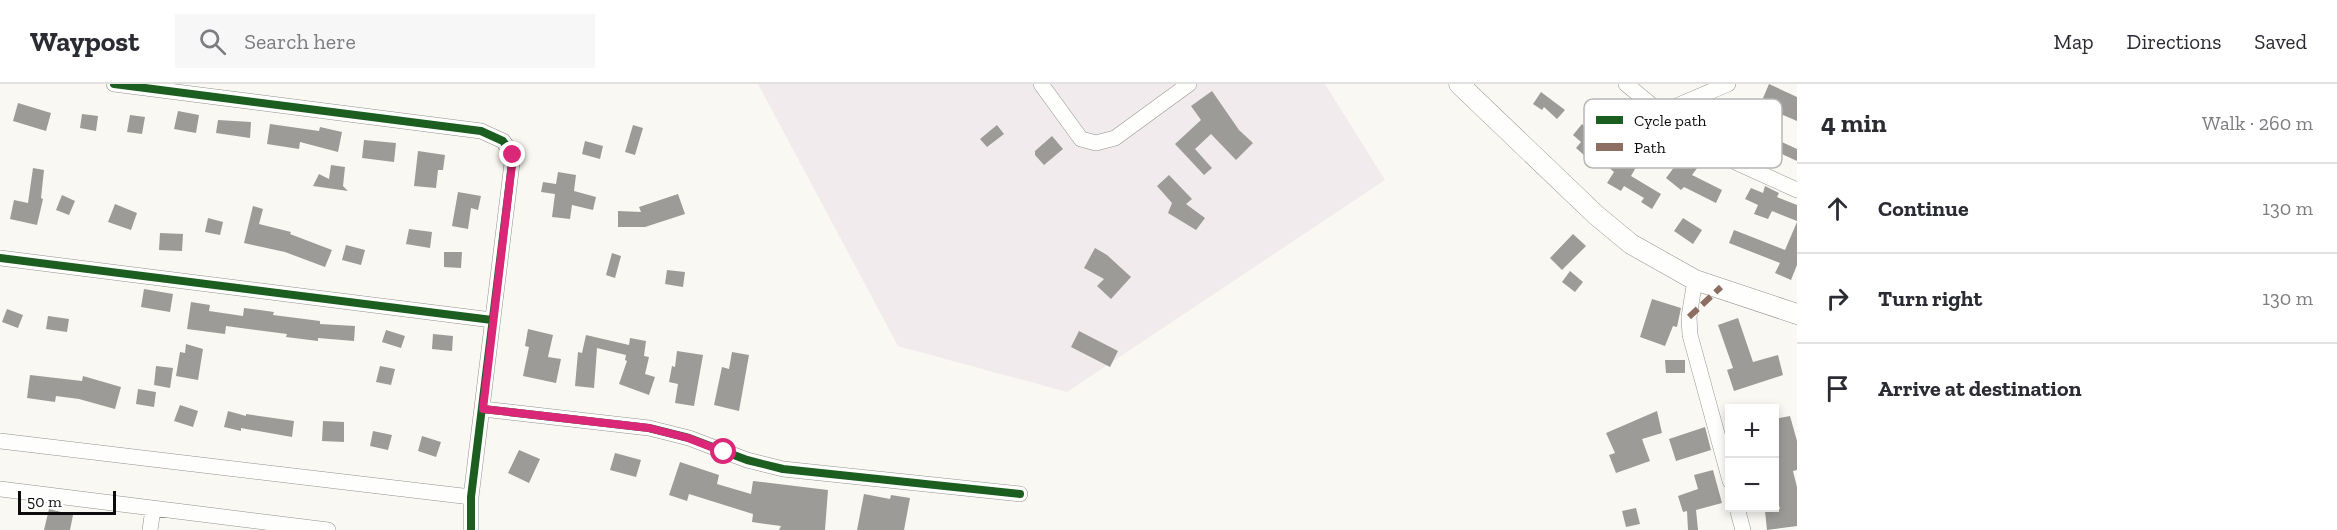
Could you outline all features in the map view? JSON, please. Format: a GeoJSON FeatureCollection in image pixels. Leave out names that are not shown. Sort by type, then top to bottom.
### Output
{"type":"FeatureCollection","features":[{"type":"Feature","properties":{"kind":"street"},"geometry":{"type":"LineString","coordinates":[[114,84],[481,131],[503,141],[513,155],[471,497],[471,530]]}},
{"type":"Feature","properties":{"kind":"street"},"geometry":{"type":"LineString","coordinates":[[1041,84],[1081,139],[1095,143],[1115,138],[1189,84]]}},
{"type":"Feature","properties":{"kind":"street"},"geometry":{"type":"LineString","coordinates":[[1459,84],[1596,215],[1631,244],[1695,280],[1797,314]]}},
{"type":"Feature","properties":{"kind":"street"},"geometry":{"type":"LineString","coordinates":[[1626,84],[1644,99]]}},
{"type":"Feature","properties":{"kind":"street"},"geometry":{"type":"LineString","coordinates":[[1693,99],[1728,84]]}},
{"type":"Feature","properties":{"kind":"street"},"geometry":{"type":"LineString","coordinates":[[1749,168],[1797,190]]}},
{"type":"Feature","properties":{"kind":"street"},"geometry":{"type":"LineString","coordinates":[[0,258],[492,320]]}},
{"type":"Feature","properties":{"kind":"street"},"geometry":{"type":"LineString","coordinates":[[1695,280],[1689,318],[1690,335],[1725,463]]}},
{"type":"Feature","properties":{"kind":"street"},"geometry":{"type":"LineString","coordinates":[[483,409],[649,428],[688,438],[747,460],[783,469],[1020,494]]}},
{"type":"Feature","properties":{"kind":"street"},"geometry":{"type":"LineString","coordinates":[[0,441],[471,497]]}},
{"type":"Feature","properties":{"kind":"street"},"geometry":{"type":"LineString","coordinates":[[0,489],[269,526],[328,530]]}},
{"type":"Feature","properties":{"kind":"street"},"geometry":{"type":"LineString","coordinates":[[150,530],[153,509]]}},
{"type":"Feature","properties":{"kind":"street"},"geometry":{"type":"LineString","coordinates":[[1738,512],[1743,530]]}},
{"type":"Feature","properties":{"kind":"shaded area"},"geometry":{"type":"Polygon","coordinates":[[[758,84],[1325,84],[1385,180],[1067,392],[898,346],[758,84]]]}},
{"type":"Feature","properties":{"kind":"building"},"geometry":{"type":"Polygon","coordinates":[[[1769,84],[1797,97],[1797,121],[1783,115],[1782,117],[1782,99],[1763,99],[1769,84]]]}},
{"type":"Feature","properties":{"kind":"building"},"geometry":{"type":"Polygon","coordinates":[[[1212,91],[1239,130],[1253,143],[1236,160],[1211,134],[1195,149],[1212,168],[1204,175],[1175,144],[1201,120],[1191,106],[1212,91]]]}},
{"type":"Feature","properties":{"kind":"building"},"geometry":{"type":"Polygon","coordinates":[[[1541,92],[1565,110],[1557,119],[1544,107],[1542,110],[1533,104],[1541,92]]]}},
{"type":"Feature","properties":{"kind":"building"},"geometry":{"type":"Polygon","coordinates":[[[18,103],[51,113],[46,131],[13,121],[18,103]]]}},
{"type":"Feature","properties":{"kind":"building"},"geometry":{"type":"Polygon","coordinates":[[[178,111],[199,115],[196,133],[174,129],[178,111]]]}},
{"type":"Feature","properties":{"kind":"building"},"geometry":{"type":"Polygon","coordinates":[[[82,114],[98,116],[96,131],[80,128],[82,114]]]}},
{"type":"Feature","properties":{"kind":"building"},"geometry":{"type":"Polygon","coordinates":[[[130,115],[145,117],[142,134],[127,132],[130,115]]]}},
{"type":"Feature","properties":{"kind":"building"},"geometry":{"type":"Polygon","coordinates":[[[218,120],[251,122],[250,138],[216,133],[218,120]]]}},
{"type":"Feature","properties":{"kind":"building"},"geometry":{"type":"Polygon","coordinates":[[[270,124],[319,131],[320,127],[342,132],[338,152],[300,142],[299,149],[267,144],[270,124]]]}},
{"type":"Feature","properties":{"kind":"building"},"geometry":{"type":"Polygon","coordinates":[[[1582,124],[1584,126],[1584,155],[1576,148],[1581,142],[1573,135],[1582,124]]]}},
{"type":"Feature","properties":{"kind":"building"},"geometry":{"type":"Polygon","coordinates":[[[633,125],[643,128],[635,155],[625,152],[633,125]]]}},
{"type":"Feature","properties":{"kind":"building"},"geometry":{"type":"Polygon","coordinates":[[[997,125],[1004,134],[987,147],[980,139],[997,125]]]}},
{"type":"Feature","properties":{"kind":"building"},"geometry":{"type":"Polygon","coordinates":[[[1052,136],[1063,149],[1044,165],[1035,155],[1035,151],[1052,136]]]}},
{"type":"Feature","properties":{"kind":"building"},"geometry":{"type":"Polygon","coordinates":[[[364,140],[396,143],[394,162],[362,158],[364,140]]]}},
{"type":"Feature","properties":{"kind":"building"},"geometry":{"type":"Polygon","coordinates":[[[585,141],[603,146],[600,159],[582,154],[585,141]]]}},
{"type":"Feature","properties":{"kind":"building"},"geometry":{"type":"Polygon","coordinates":[[[1782,142],[1797,149],[1797,161],[1782,154],[1782,142]]]}},
{"type":"Feature","properties":{"kind":"building"},"geometry":{"type":"Polygon","coordinates":[[[418,151],[445,155],[443,170],[438,170],[436,188],[414,186],[418,151]]]}},
{"type":"Feature","properties":{"kind":"building"},"geometry":{"type":"Polygon","coordinates":[[[331,165],[345,167],[343,186],[348,191],[313,186],[319,174],[329,179],[331,165]]]}},
{"type":"Feature","properties":{"kind":"building"},"geometry":{"type":"Polygon","coordinates":[[[33,168],[44,170],[41,198],[43,199],[37,225],[10,219],[14,200],[28,203],[33,168]]]}},
{"type":"Feature","properties":{"kind":"building"},"geometry":{"type":"Polygon","coordinates":[[[1610,168],[1636,168],[1631,176],[1661,194],[1652,209],[1641,202],[1644,198],[1624,186],[1621,191],[1607,183],[1614,172],[1610,168]]]}},
{"type":"Feature","properties":{"kind":"building"},"geometry":{"type":"Polygon","coordinates":[[[1674,168],[1697,168],[1692,175],[1722,190],[1716,203],[1684,187],[1681,190],[1666,178],[1674,168]]]}},
{"type":"Feature","properties":{"kind":"building"},"geometry":{"type":"Polygon","coordinates":[[[558,172],[576,175],[574,191],[596,197],[593,210],[572,205],[570,219],[552,217],[555,194],[541,192],[543,182],[556,184],[558,172]]]}},
{"type":"Feature","properties":{"kind":"building"},"geometry":{"type":"Polygon","coordinates":[[[1169,175],[1192,199],[1186,204],[1205,218],[1196,230],[1168,213],[1172,203],[1157,186],[1169,175]]]}},
{"type":"Feature","properties":{"kind":"building"},"geometry":{"type":"Polygon","coordinates":[[[1765,186],[1779,193],[1777,197],[1797,205],[1797,221],[1772,211],[1768,219],[1754,214],[1758,205],[1745,199],[1751,188],[1763,193],[1765,186]]]}},
{"type":"Feature","properties":{"kind":"building"},"geometry":{"type":"Polygon","coordinates":[[[458,192],[481,196],[478,210],[471,208],[468,229],[452,226],[458,192]]]}},
{"type":"Feature","properties":{"kind":"building"},"geometry":{"type":"Polygon","coordinates":[[[678,194],[685,214],[645,227],[618,227],[618,211],[641,212],[639,207],[678,194]]]}},
{"type":"Feature","properties":{"kind":"building"},"geometry":{"type":"Polygon","coordinates":[[[62,195],[75,201],[69,215],[56,210],[62,195]]]}},
{"type":"Feature","properties":{"kind":"building"},"geometry":{"type":"Polygon","coordinates":[[[115,204],[137,213],[131,230],[108,222],[115,204]]]}},
{"type":"Feature","properties":{"kind":"building"},"geometry":{"type":"Polygon","coordinates":[[[253,206],[263,209],[259,224],[291,232],[290,234],[332,250],[325,267],[285,252],[244,243],[253,206]]]}},
{"type":"Feature","properties":{"kind":"building"},"geometry":{"type":"Polygon","coordinates":[[[208,218],[223,222],[220,235],[205,232],[208,218]]]}},
{"type":"Feature","properties":{"kind":"building"},"geometry":{"type":"Polygon","coordinates":[[[1683,218],[1702,230],[1693,244],[1674,231],[1683,218]]]}},
{"type":"Feature","properties":{"kind":"building"},"geometry":{"type":"Polygon","coordinates":[[[1797,222],[1797,265],[1791,280],[1775,273],[1780,263],[1729,243],[1734,230],[1785,250],[1797,222]]]}},
{"type":"Feature","properties":{"kind":"building"},"geometry":{"type":"Polygon","coordinates":[[[409,229],[432,232],[430,248],[406,244],[409,229]]]}},
{"type":"Feature","properties":{"kind":"building"},"geometry":{"type":"Polygon","coordinates":[[[160,233],[183,234],[182,251],[159,250],[160,233]]]}},
{"type":"Feature","properties":{"kind":"building"},"geometry":{"type":"Polygon","coordinates":[[[1573,234],[1586,246],[1562,270],[1550,258],[1573,234]]]}},
{"type":"Feature","properties":{"kind":"building"},"geometry":{"type":"Polygon","coordinates":[[[346,245],[365,250],[361,265],[342,260],[346,245]]]}},
{"type":"Feature","properties":{"kind":"building"},"geometry":{"type":"Polygon","coordinates":[[[1095,248],[1107,255],[1131,277],[1111,299],[1097,286],[1104,279],[1084,268],[1095,248]]]}},
{"type":"Feature","properties":{"kind":"building"},"geometry":{"type":"Polygon","coordinates":[[[444,252],[462,252],[461,268],[444,267],[444,252]]]}},
{"type":"Feature","properties":{"kind":"building"},"geometry":{"type":"Polygon","coordinates":[[[612,253],[621,256],[615,278],[606,275],[612,253]]]}},
{"type":"Feature","properties":{"kind":"building"},"geometry":{"type":"Polygon","coordinates":[[[667,270],[685,272],[683,287],[665,284],[667,270]]]}},
{"type":"Feature","properties":{"kind":"building"},"geometry":{"type":"Polygon","coordinates":[[[1570,271],[1583,282],[1575,292],[1562,282],[1570,271]]]}},
{"type":"Feature","properties":{"kind":"building"},"geometry":{"type":"Polygon","coordinates":[[[144,289],[173,294],[170,312],[141,307],[144,289]]]}},
{"type":"Feature","properties":{"kind":"building"},"geometry":{"type":"Polygon","coordinates":[[[1652,299],[1681,308],[1677,327],[1673,326],[1665,346],[1640,337],[1652,299]]]}},
{"type":"Feature","properties":{"kind":"building"},"geometry":{"type":"Polygon","coordinates":[[[191,302],[210,305],[209,311],[243,316],[244,308],[274,312],[273,315],[320,321],[320,324],[355,326],[354,341],[318,338],[318,341],[286,337],[287,334],[226,326],[225,334],[187,329],[191,302]]]}},
{"type":"Feature","properties":{"kind":"building"},"geometry":{"type":"Polygon","coordinates":[[[7,309],[23,315],[18,328],[2,322],[7,309]]]}},
{"type":"Feature","properties":{"kind":"building"},"geometry":{"type":"Polygon","coordinates":[[[48,316],[69,319],[67,332],[46,329],[48,316]]]}},
{"type":"Feature","properties":{"kind":"building"},"geometry":{"type":"Polygon","coordinates":[[[1738,318],[1753,362],[1778,355],[1783,375],[1734,391],[1727,370],[1733,368],[1718,325],[1738,318]]]}},
{"type":"Feature","properties":{"kind":"building"},"geometry":{"type":"Polygon","coordinates":[[[528,329],[553,335],[548,357],[561,359],[556,383],[523,376],[529,347],[525,346],[528,329]]]}},
{"type":"Feature","properties":{"kind":"building"},"geometry":{"type":"Polygon","coordinates":[[[386,330],[405,336],[401,348],[382,342],[386,330]]]}},
{"type":"Feature","properties":{"kind":"building"},"geometry":{"type":"Polygon","coordinates":[[[1079,331],[1118,351],[1110,367],[1071,347],[1079,331]]]}},
{"type":"Feature","properties":{"kind":"building"},"geometry":{"type":"Polygon","coordinates":[[[433,334],[453,336],[452,351],[432,349],[433,334]]]}},
{"type":"Feature","properties":{"kind":"building"},"geometry":{"type":"Polygon","coordinates":[[[586,335],[629,345],[630,338],[646,341],[644,356],[649,357],[645,374],[655,377],[649,395],[619,384],[627,361],[625,360],[626,355],[597,348],[594,388],[575,386],[578,352],[582,353],[586,335]]]}},
{"type":"Feature","properties":{"kind":"building"},"geometry":{"type":"Polygon","coordinates":[[[186,344],[203,349],[198,380],[176,376],[180,352],[185,353],[186,344]]]}},
{"type":"Feature","properties":{"kind":"building"},"geometry":{"type":"Polygon","coordinates":[[[677,351],[703,355],[694,406],[675,403],[678,384],[669,382],[672,366],[675,367],[677,351]]]}},
{"type":"Feature","properties":{"kind":"building"},"geometry":{"type":"Polygon","coordinates":[[[732,352],[749,355],[739,411],[714,405],[722,367],[729,369],[732,352]]]}},
{"type":"Feature","properties":{"kind":"building"},"geometry":{"type":"Polygon","coordinates":[[[1665,360],[1685,360],[1685,373],[1666,373],[1665,360]]]}},
{"type":"Feature","properties":{"kind":"building"},"geometry":{"type":"Polygon","coordinates":[[[156,366],[173,368],[170,388],[154,385],[156,366]]]}},
{"type":"Feature","properties":{"kind":"building"},"geometry":{"type":"Polygon","coordinates":[[[380,366],[395,369],[391,385],[376,382],[380,366]]]}},
{"type":"Feature","properties":{"kind":"building"},"geometry":{"type":"Polygon","coordinates":[[[30,375],[82,381],[83,376],[121,387],[115,409],[79,399],[56,396],[55,402],[27,398],[30,375]]]}},
{"type":"Feature","properties":{"kind":"building"},"geometry":{"type":"Polygon","coordinates":[[[138,389],[156,392],[154,407],[136,404],[138,389]]]}},
{"type":"Feature","properties":{"kind":"building"},"geometry":{"type":"Polygon","coordinates":[[[180,405],[198,411],[193,427],[174,421],[180,405]]]}},
{"type":"Feature","properties":{"kind":"building"},"geometry":{"type":"Polygon","coordinates":[[[228,411],[246,416],[246,414],[294,421],[292,437],[224,427],[228,411]]]}},
{"type":"Feature","properties":{"kind":"building"},"geometry":{"type":"Polygon","coordinates":[[[1657,411],[1662,433],[1642,439],[1650,461],[1616,473],[1609,455],[1615,453],[1606,433],[1657,411]]]}},
{"type":"Feature","properties":{"kind":"building"},"geometry":{"type":"Polygon","coordinates":[[[1790,416],[1797,441],[1797,470],[1793,471],[1797,487],[1797,526],[1767,530],[1765,512],[1779,512],[1780,509],[1779,418],[1790,416]]]}},
{"type":"Feature","properties":{"kind":"building"},"geometry":{"type":"Polygon","coordinates":[[[323,421],[344,422],[344,442],[322,441],[323,421]]]}},
{"type":"Feature","properties":{"kind":"building"},"geometry":{"type":"Polygon","coordinates":[[[1705,427],[1711,450],[1676,461],[1669,439],[1705,427]]]}},
{"type":"Feature","properties":{"kind":"building"},"geometry":{"type":"Polygon","coordinates":[[[373,431],[392,435],[388,450],[370,446],[373,431]]]}},
{"type":"Feature","properties":{"kind":"building"},"geometry":{"type":"Polygon","coordinates":[[[422,436],[441,442],[436,457],[418,451],[422,436]]]}},
{"type":"Feature","properties":{"kind":"building"},"geometry":{"type":"Polygon","coordinates":[[[519,450],[540,459],[529,483],[508,473],[519,450]]]}},
{"type":"Feature","properties":{"kind":"building"},"geometry":{"type":"Polygon","coordinates":[[[615,453],[641,460],[636,477],[610,470],[615,453]]]}},
{"type":"Feature","properties":{"kind":"building"},"geometry":{"type":"Polygon","coordinates":[[[680,462],[719,475],[717,484],[751,494],[753,481],[828,490],[825,530],[779,530],[781,526],[752,522],[753,514],[689,494],[687,501],[669,495],[680,462]]]}},
{"type":"Feature","properties":{"kind":"building"},"geometry":{"type":"Polygon","coordinates":[[[1713,470],[1722,503],[1696,510],[1698,530],[1688,530],[1687,511],[1683,512],[1678,496],[1698,489],[1694,475],[1713,470]]]}},
{"type":"Feature","properties":{"kind":"building"},"geometry":{"type":"Polygon","coordinates":[[[864,494],[890,499],[891,495],[910,498],[904,530],[857,530],[864,494]]]}},
{"type":"Feature","properties":{"kind":"building"},"geometry":{"type":"Polygon","coordinates":[[[1636,508],[1640,524],[1626,527],[1622,511],[1636,508]]]}},
{"type":"Feature","properties":{"kind":"building"},"geometry":{"type":"Polygon","coordinates":[[[49,509],[73,515],[70,530],[44,530],[49,509]]]}},
{"type":"Feature","properties":{"kind":"marked path"},"geometry":{"type":"LineString","coordinates":[[1689,317],[1721,287]]}},
{"type":"Feature","properties":{"kind":"cycle path"},"geometry":{"type":"LineString","coordinates":[[114,84],[481,131],[503,141],[513,155],[471,497],[471,530]]}},
{"type":"Feature","properties":{"kind":"cycle path"},"geometry":{"type":"LineString","coordinates":[[0,258],[492,320]]}},
{"type":"Feature","properties":{"kind":"cycle path"},"geometry":{"type":"LineString","coordinates":[[483,409],[649,428],[689,438],[747,460],[783,469],[1020,494]]}},
{"type":"Feature","properties":{"kind":"route"},"geometry":{"type":"LineString","coordinates":[[513,155],[483,409],[649,428],[688,438],[724,452]]}}]}
